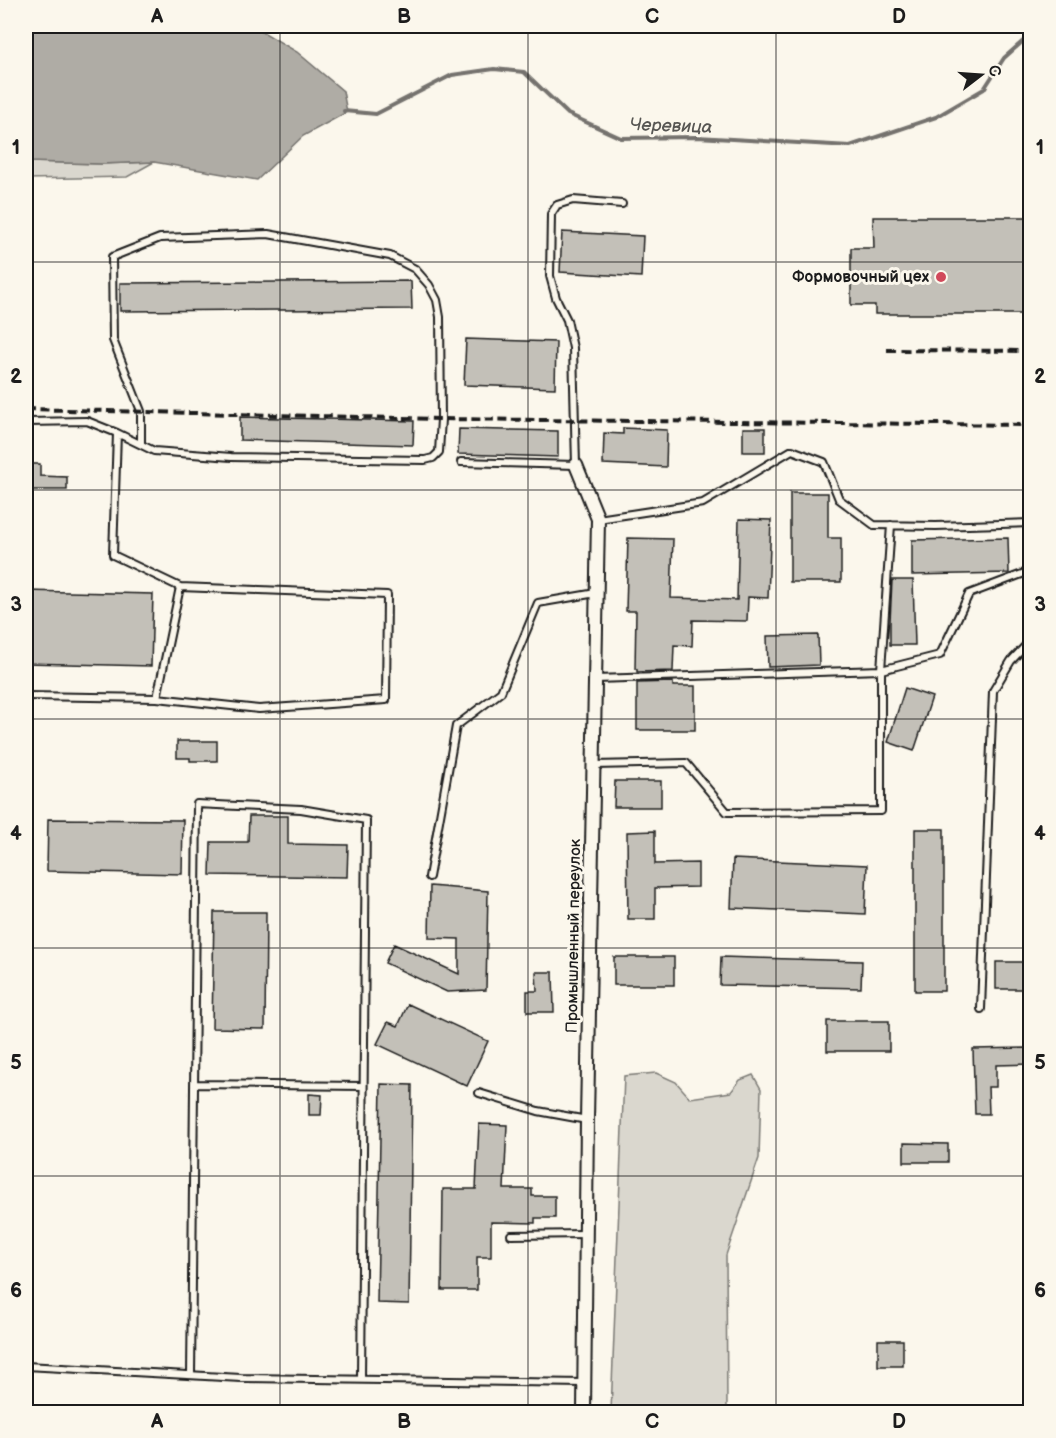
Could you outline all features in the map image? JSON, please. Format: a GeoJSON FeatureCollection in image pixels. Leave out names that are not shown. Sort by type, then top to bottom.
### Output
{"type":"FeatureCollection","features":[{"type":"Feature","properties":{"kind":"street","name":"Промышленный переулок"},"geometry":{"type":"LineString","coordinates":[[576,465],[598,519],[584,1413]]}},
{"type":"Feature","properties":{"kind":"lane"},"geometry":{"type":"LineString","coordinates":[[460,462],[576,465],[573,348],[567,320],[556,298],[550,276],[551,214],[557,206],[573,200],[622,204]]}},
{"type":"Feature","properties":{"kind":"lane"},"geometry":{"type":"LineString","coordinates":[[26,422],[87,422],[117,433],[154,451],[231,457],[425,460],[433,458],[439,452],[441,419],[440,317],[437,300],[416,269],[390,256],[268,234],[160,238],[112,257],[113,340],[141,411],[141,444]]}},
{"type":"Feature","properties":{"kind":"lane"},"geometry":{"type":"LineString","coordinates":[[26,696],[157,698],[259,709],[386,700],[387,596],[180,587],[113,555],[117,433]]}},
{"type":"Feature","properties":{"kind":"lane"},"geometry":{"type":"LineString","coordinates":[[598,519],[704,503],[792,450],[825,462],[839,499],[873,525],[936,526],[1030,523]]}},
{"type":"Feature","properties":{"kind":"lane"},"geometry":{"type":"LineString","coordinates":[[593,765],[687,763],[727,812],[881,811],[881,670],[891,525]]}},
{"type":"Feature","properties":{"kind":"lane"},"geometry":{"type":"LineString","coordinates":[[594,679],[881,670],[940,655],[969,594],[1030,570]]}},
{"type":"Feature","properties":{"kind":"lane"},"geometry":{"type":"LineString","coordinates":[[157,698],[180,587]]}},
{"type":"Feature","properties":{"kind":"lane"},"geometry":{"type":"LineString","coordinates":[[429,877],[456,726],[501,692],[538,603],[596,593]]}},
{"type":"Feature","properties":{"kind":"lane"},"geometry":{"type":"LineString","coordinates":[[981,1009],[993,691],[1011,661],[1030,641]]}},
{"type":"Feature","properties":{"kind":"lane"},"geometry":{"type":"LineString","coordinates":[[191,1375],[197,804],[302,809],[366,820],[361,1378]]}},
{"type":"Feature","properties":{"kind":"lane"},"geometry":{"type":"LineString","coordinates":[[194,1084],[363,1086]]}},
{"type":"Feature","properties":{"kind":"lane"},"geometry":{"type":"LineString","coordinates":[[478,1093],[538,1111],[587,1120]]}},
{"type":"Feature","properties":{"kind":"lane"},"geometry":{"type":"LineString","coordinates":[[512,1235],[586,1234]]}},
{"type":"Feature","properties":{"kind":"lane"},"geometry":{"type":"LineString","coordinates":[[26,1366],[241,1378],[584,1383]]}},
{"type":"Feature","properties":{"kind":"shaded area"},"geometry":{"type":"Polygon","coordinates":[[[26,26],[253,26],[297,52],[343,91],[347,112],[303,136],[257,180],[154,162],[101,164],[28,162],[26,160],[26,26]]]}},
{"type":"Feature","properties":{"kind":"shaded area"},"geometry":{"type":"Polygon","coordinates":[[[26,160],[29,162],[101,164],[154,162],[127,177],[26,179],[26,160]]]}},
{"type":"Feature","properties":{"kind":"shaded area"},"geometry":{"type":"Polygon","coordinates":[[[656,1073],[676,1082],[690,1098],[731,1092],[740,1080],[753,1075],[761,1089],[759,1158],[726,1255],[727,1410],[751,1412],[716,1412],[712,1409],[611,1412],[624,1076],[656,1073]]]}},
{"type":"Feature","properties":{"kind":"building","name":"Формовочный цех"},"geometry":{"type":"Polygon","coordinates":[[[873,217],[1030,217],[1030,314],[875,314],[875,305],[851,305],[851,248],[874,248],[873,217]]]}},
{"type":"Feature","properties":{"kind":"building"},"geometry":{"type":"Polygon","coordinates":[[[562,232],[643,236],[641,277],[560,272],[562,232]]]}},
{"type":"Feature","properties":{"kind":"building"},"geometry":{"type":"Polygon","coordinates":[[[411,281],[412,309],[120,311],[120,283],[411,281]]]}},
{"type":"Feature","properties":{"kind":"building"},"geometry":{"type":"Polygon","coordinates":[[[466,339],[556,342],[555,388],[464,385],[466,339]]]}},
{"type":"Feature","properties":{"kind":"building"},"geometry":{"type":"Polygon","coordinates":[[[240,417],[414,421],[413,445],[240,440],[240,417]]]}},
{"type":"Feature","properties":{"kind":"building"},"geometry":{"type":"Polygon","coordinates":[[[623,428],[667,430],[666,467],[603,464],[604,433],[623,434],[623,428]]]}},
{"type":"Feature","properties":{"kind":"building"},"geometry":{"type":"Polygon","coordinates":[[[743,428],[765,428],[765,452],[743,452],[743,428]]]}},
{"type":"Feature","properties":{"kind":"building"},"geometry":{"type":"Polygon","coordinates":[[[459,429],[558,431],[558,457],[458,454],[459,429]]]}},
{"type":"Feature","properties":{"kind":"building"},"geometry":{"type":"Polygon","coordinates":[[[26,464],[40,464],[40,476],[67,477],[67,490],[26,490],[26,464]]]}},
{"type":"Feature","properties":{"kind":"building"},"geometry":{"type":"Polygon","coordinates":[[[790,493],[828,493],[828,538],[841,538],[841,582],[790,582],[790,493]]]}},
{"type":"Feature","properties":{"kind":"building"},"geometry":{"type":"Polygon","coordinates":[[[739,519],[771,520],[768,598],[748,597],[747,621],[693,620],[692,646],[674,645],[673,671],[637,672],[635,669],[636,611],[626,611],[628,538],[673,539],[671,598],[737,600],[739,519]]]}},
{"type":"Feature","properties":{"kind":"building"},"geometry":{"type":"Polygon","coordinates":[[[1008,538],[1009,573],[912,575],[912,540],[1008,538]]]}},
{"type":"Feature","properties":{"kind":"building"},"geometry":{"type":"Polygon","coordinates":[[[892,580],[913,580],[915,645],[890,645],[892,580]]]}},
{"type":"Feature","properties":{"kind":"building"},"geometry":{"type":"Polygon","coordinates":[[[26,591],[153,594],[151,666],[26,663],[26,591]]]}},
{"type":"Feature","properties":{"kind":"building"},"geometry":{"type":"Polygon","coordinates":[[[818,635],[819,665],[768,667],[767,636],[818,635]]]}},
{"type":"Feature","properties":{"kind":"building"},"geometry":{"type":"Polygon","coordinates":[[[673,682],[673,686],[695,686],[695,730],[637,730],[637,683],[673,682]]]}},
{"type":"Feature","properties":{"kind":"building"},"geometry":{"type":"Polygon","coordinates":[[[905,688],[932,697],[914,751],[888,742],[905,688]]]}},
{"type":"Feature","properties":{"kind":"building"},"geometry":{"type":"Polygon","coordinates":[[[177,741],[217,741],[217,761],[190,761],[190,758],[177,758],[177,741]]]}},
{"type":"Feature","properties":{"kind":"building"},"geometry":{"type":"Polygon","coordinates":[[[615,781],[661,781],[661,807],[614,807],[615,781]]]}},
{"type":"Feature","properties":{"kind":"building"},"geometry":{"type":"Polygon","coordinates":[[[249,816],[288,816],[288,844],[348,845],[347,877],[210,875],[211,842],[248,842],[249,816]]]}},
{"type":"Feature","properties":{"kind":"building"},"geometry":{"type":"Polygon","coordinates":[[[48,819],[183,820],[182,874],[47,871],[48,819]]]}},
{"type":"Feature","properties":{"kind":"building"},"geometry":{"type":"Polygon","coordinates":[[[915,829],[944,829],[944,991],[915,991],[915,829]]]}},
{"type":"Feature","properties":{"kind":"building"},"geometry":{"type":"Polygon","coordinates":[[[655,831],[655,864],[698,863],[698,887],[655,888],[655,919],[628,919],[627,832],[655,831]]]}},
{"type":"Feature","properties":{"kind":"building"},"geometry":{"type":"Polygon","coordinates":[[[733,859],[867,865],[865,914],[731,908],[733,859]]]}},
{"type":"Feature","properties":{"kind":"building"},"geometry":{"type":"Polygon","coordinates":[[[430,886],[488,891],[486,990],[447,992],[385,963],[394,944],[459,974],[459,939],[429,938],[430,886]]]}},
{"type":"Feature","properties":{"kind":"building"},"geometry":{"type":"Polygon","coordinates":[[[214,912],[266,912],[265,1029],[212,1028],[214,912]]]}},
{"type":"Feature","properties":{"kind":"building"},"geometry":{"type":"Polygon","coordinates":[[[614,957],[674,957],[674,985],[614,985],[614,957]]]}},
{"type":"Feature","properties":{"kind":"building"},"geometry":{"type":"Polygon","coordinates":[[[721,957],[862,961],[861,988],[720,985],[721,957]]]}},
{"type":"Feature","properties":{"kind":"building"},"geometry":{"type":"Polygon","coordinates":[[[996,962],[1030,962],[1030,989],[996,989],[996,962]]]}},
{"type":"Feature","properties":{"kind":"building"},"geometry":{"type":"Polygon","coordinates":[[[536,972],[553,972],[554,1012],[527,1012],[527,991],[537,991],[536,972]]]}},
{"type":"Feature","properties":{"kind":"building"},"geometry":{"type":"Polygon","coordinates":[[[408,1004],[488,1041],[467,1086],[377,1044],[388,1022],[398,1026],[408,1004]]]}},
{"type":"Feature","properties":{"kind":"building"},"geometry":{"type":"Polygon","coordinates":[[[827,1021],[889,1021],[889,1051],[827,1051],[827,1021]]]}},
{"type":"Feature","properties":{"kind":"building"},"geometry":{"type":"Polygon","coordinates":[[[1030,1048],[1030,1064],[996,1065],[996,1087],[988,1087],[989,1114],[975,1114],[973,1049],[1030,1048]]]}},
{"type":"Feature","properties":{"kind":"building"},"geometry":{"type":"Polygon","coordinates":[[[381,1084],[412,1085],[409,1304],[377,1303],[381,1084]]]}},
{"type":"Feature","properties":{"kind":"building"},"geometry":{"type":"Polygon","coordinates":[[[309,1094],[322,1095],[321,1115],[309,1115],[309,1094]]]}},
{"type":"Feature","properties":{"kind":"building"},"geometry":{"type":"Polygon","coordinates":[[[479,1124],[507,1125],[504,1189],[532,1189],[532,1196],[555,1196],[555,1218],[535,1218],[535,1223],[491,1222],[491,1257],[477,1257],[477,1290],[442,1290],[443,1189],[476,1189],[479,1124]]]}},
{"type":"Feature","properties":{"kind":"building"},"geometry":{"type":"Polygon","coordinates":[[[904,1143],[948,1144],[948,1162],[904,1162],[904,1143]]]}},
{"type":"Feature","properties":{"kind":"building"},"geometry":{"type":"Polygon","coordinates":[[[878,1340],[903,1340],[903,1366],[878,1366],[878,1340]]]}},
{"type":"Feature","properties":{"kind":"waterway","name":"Черевица"},"geometry":{"type":"LineString","coordinates":[[344,111],[376,114],[452,75],[494,69],[524,72],[568,114],[621,138],[697,137],[850,146],[936,117],[984,89],[1004,58],[1030,35]]}},
{"type":"Feature","properties":{"kind":"railway"},"geometry":{"type":"LineString","coordinates":[[887,350],[1030,351]]}},
{"type":"Feature","properties":{"kind":"railway"},"geometry":{"type":"LineString","coordinates":[[26,409],[441,419],[1030,425]]}},
{"type":"Feature","properties":{"kind":"place","name":"Формовочный цех"},"geometry":{"type":"Point","coordinates":[941,277]}}]}
